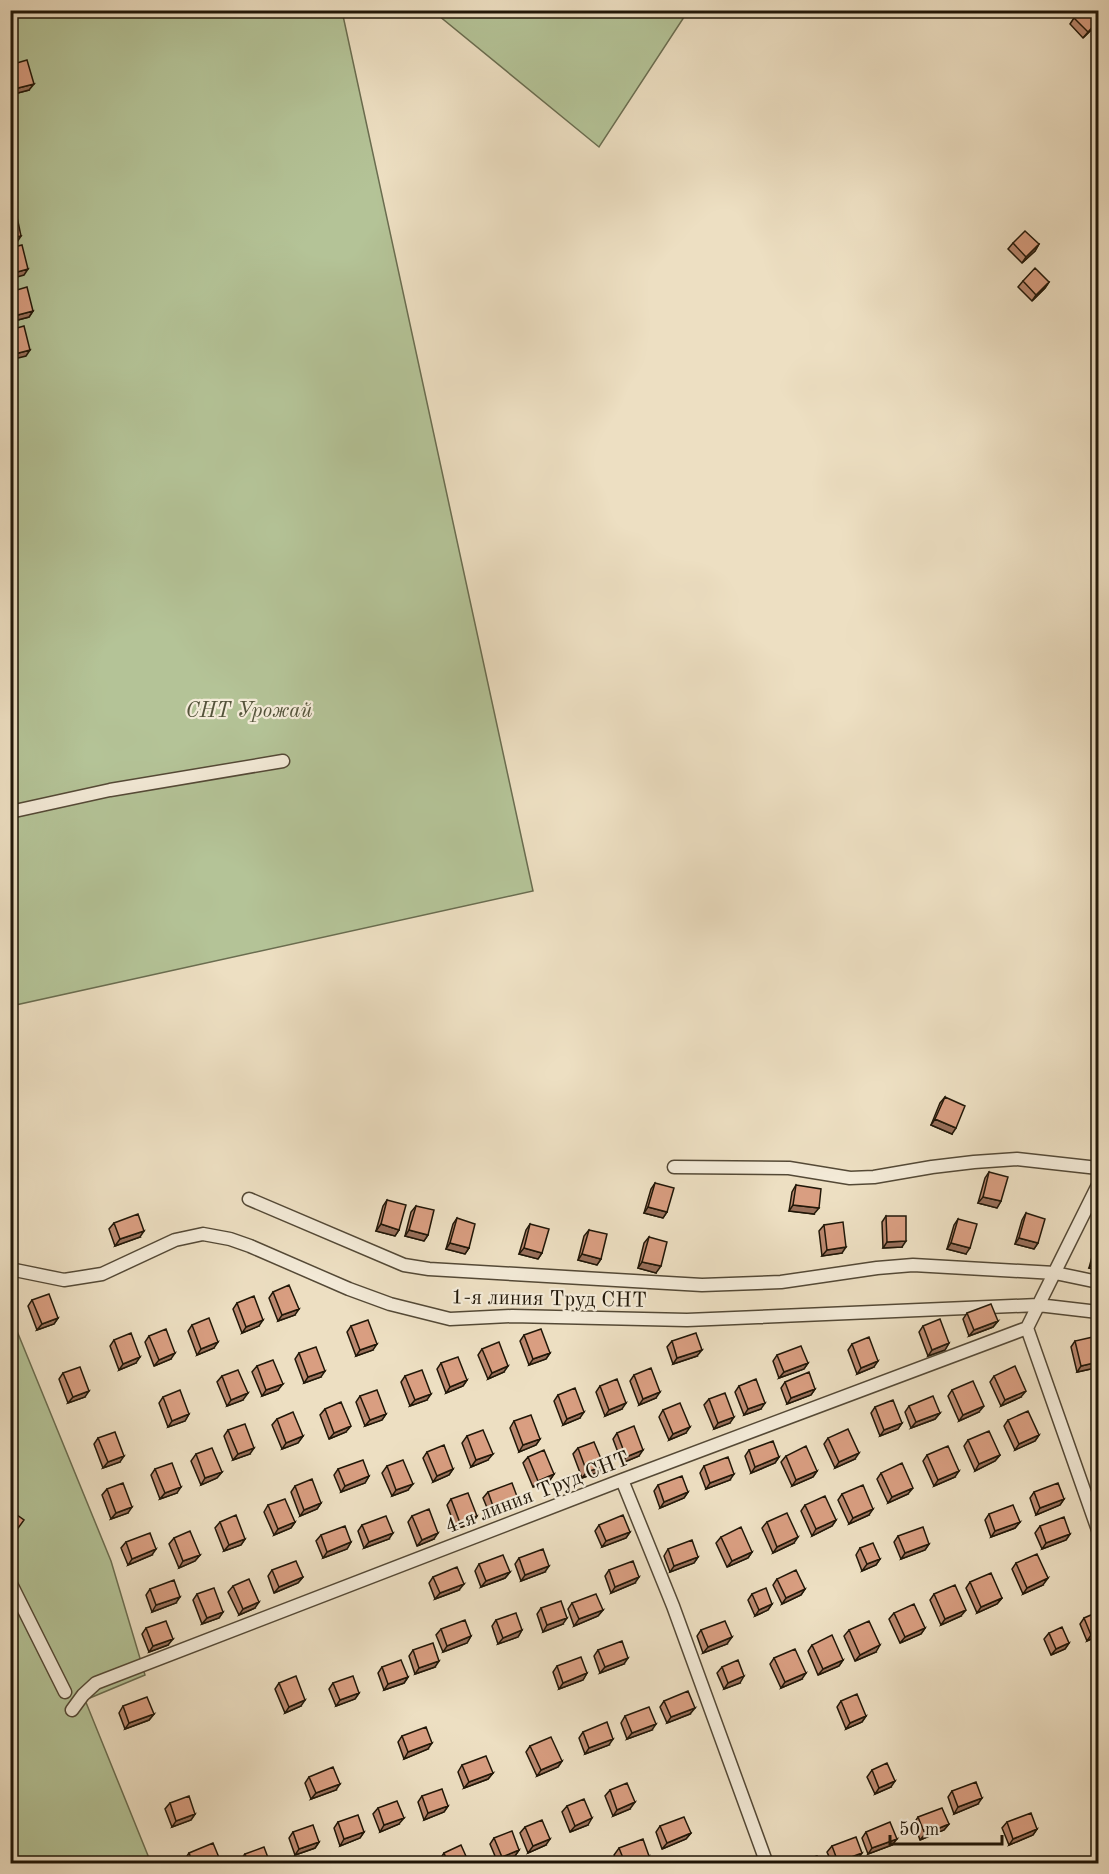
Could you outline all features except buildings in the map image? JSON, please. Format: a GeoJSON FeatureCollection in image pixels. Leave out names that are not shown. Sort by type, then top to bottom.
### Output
{"type":"FeatureCollection","features":[{"type":"Feature","properties":{"kind":"street"},"geometry":{"type":"LineString","coordinates":[[10,812],[110,790],[283,761]]}},
{"type":"Feature","properties":{"kind":"street"},"geometry":{"type":"LineString","coordinates":[[674,1167],[789,1168],[850,1178],[874,1177],[953,1164],[1017,1159],[1098,1168]]}},
{"type":"Feature","properties":{"kind":"street"},"geometry":{"type":"LineString","coordinates":[[1098,1185],[1027,1328],[1098,1530]]}},
{"type":"Feature","properties":{"kind":"street"},"geometry":{"type":"LineString","coordinates":[[249,1199],[404,1264],[429,1269],[702,1285],[781,1282],[913,1265],[1054,1273],[1098,1282]]}},
{"type":"Feature","properties":{"kind":"street","name":"1-я линия Труд СНТ"},"geometry":{"type":"LineString","coordinates":[[10,1269],[64,1280],[102,1274],[175,1240],[203,1234],[230,1239],[250,1246],[390,1304],[450,1319],[512,1316],[687,1320],[1038,1305],[1098,1312]]}},
{"type":"Feature","properties":{"kind":"street","name":"4-я линия Труд СНТ"},"geometry":{"type":"LineString","coordinates":[[72,1710],[96,1683],[622,1480],[1027,1328]]}},
{"type":"Feature","properties":{"kind":"street"},"geometry":{"type":"LineString","coordinates":[[622,1480],[673,1606],[767,1863]]}},
{"type":"Feature","properties":{"kind":"street"},"geometry":{"type":"LineString","coordinates":[[11,1584],[65,1692]]}},
{"type":"Feature","properties":{"kind":"green space","name":"СНТ Урожай"},"geometry":{"type":"Polygon","coordinates":[[[10,11],[342,11],[533,891],[11,1006],[10,11]]]}},
{"type":"Feature","properties":{"kind":"green space"},"geometry":{"type":"Polygon","coordinates":[[[433,11],[688,11],[599,147],[433,11]]]}},
{"type":"Feature","properties":{"kind":"green space"},"geometry":{"type":"Polygon","coordinates":[[[10,1314],[111,1561],[145,1675],[85,1700],[151,1863],[11,1863],[10,1314]]]}}]}
